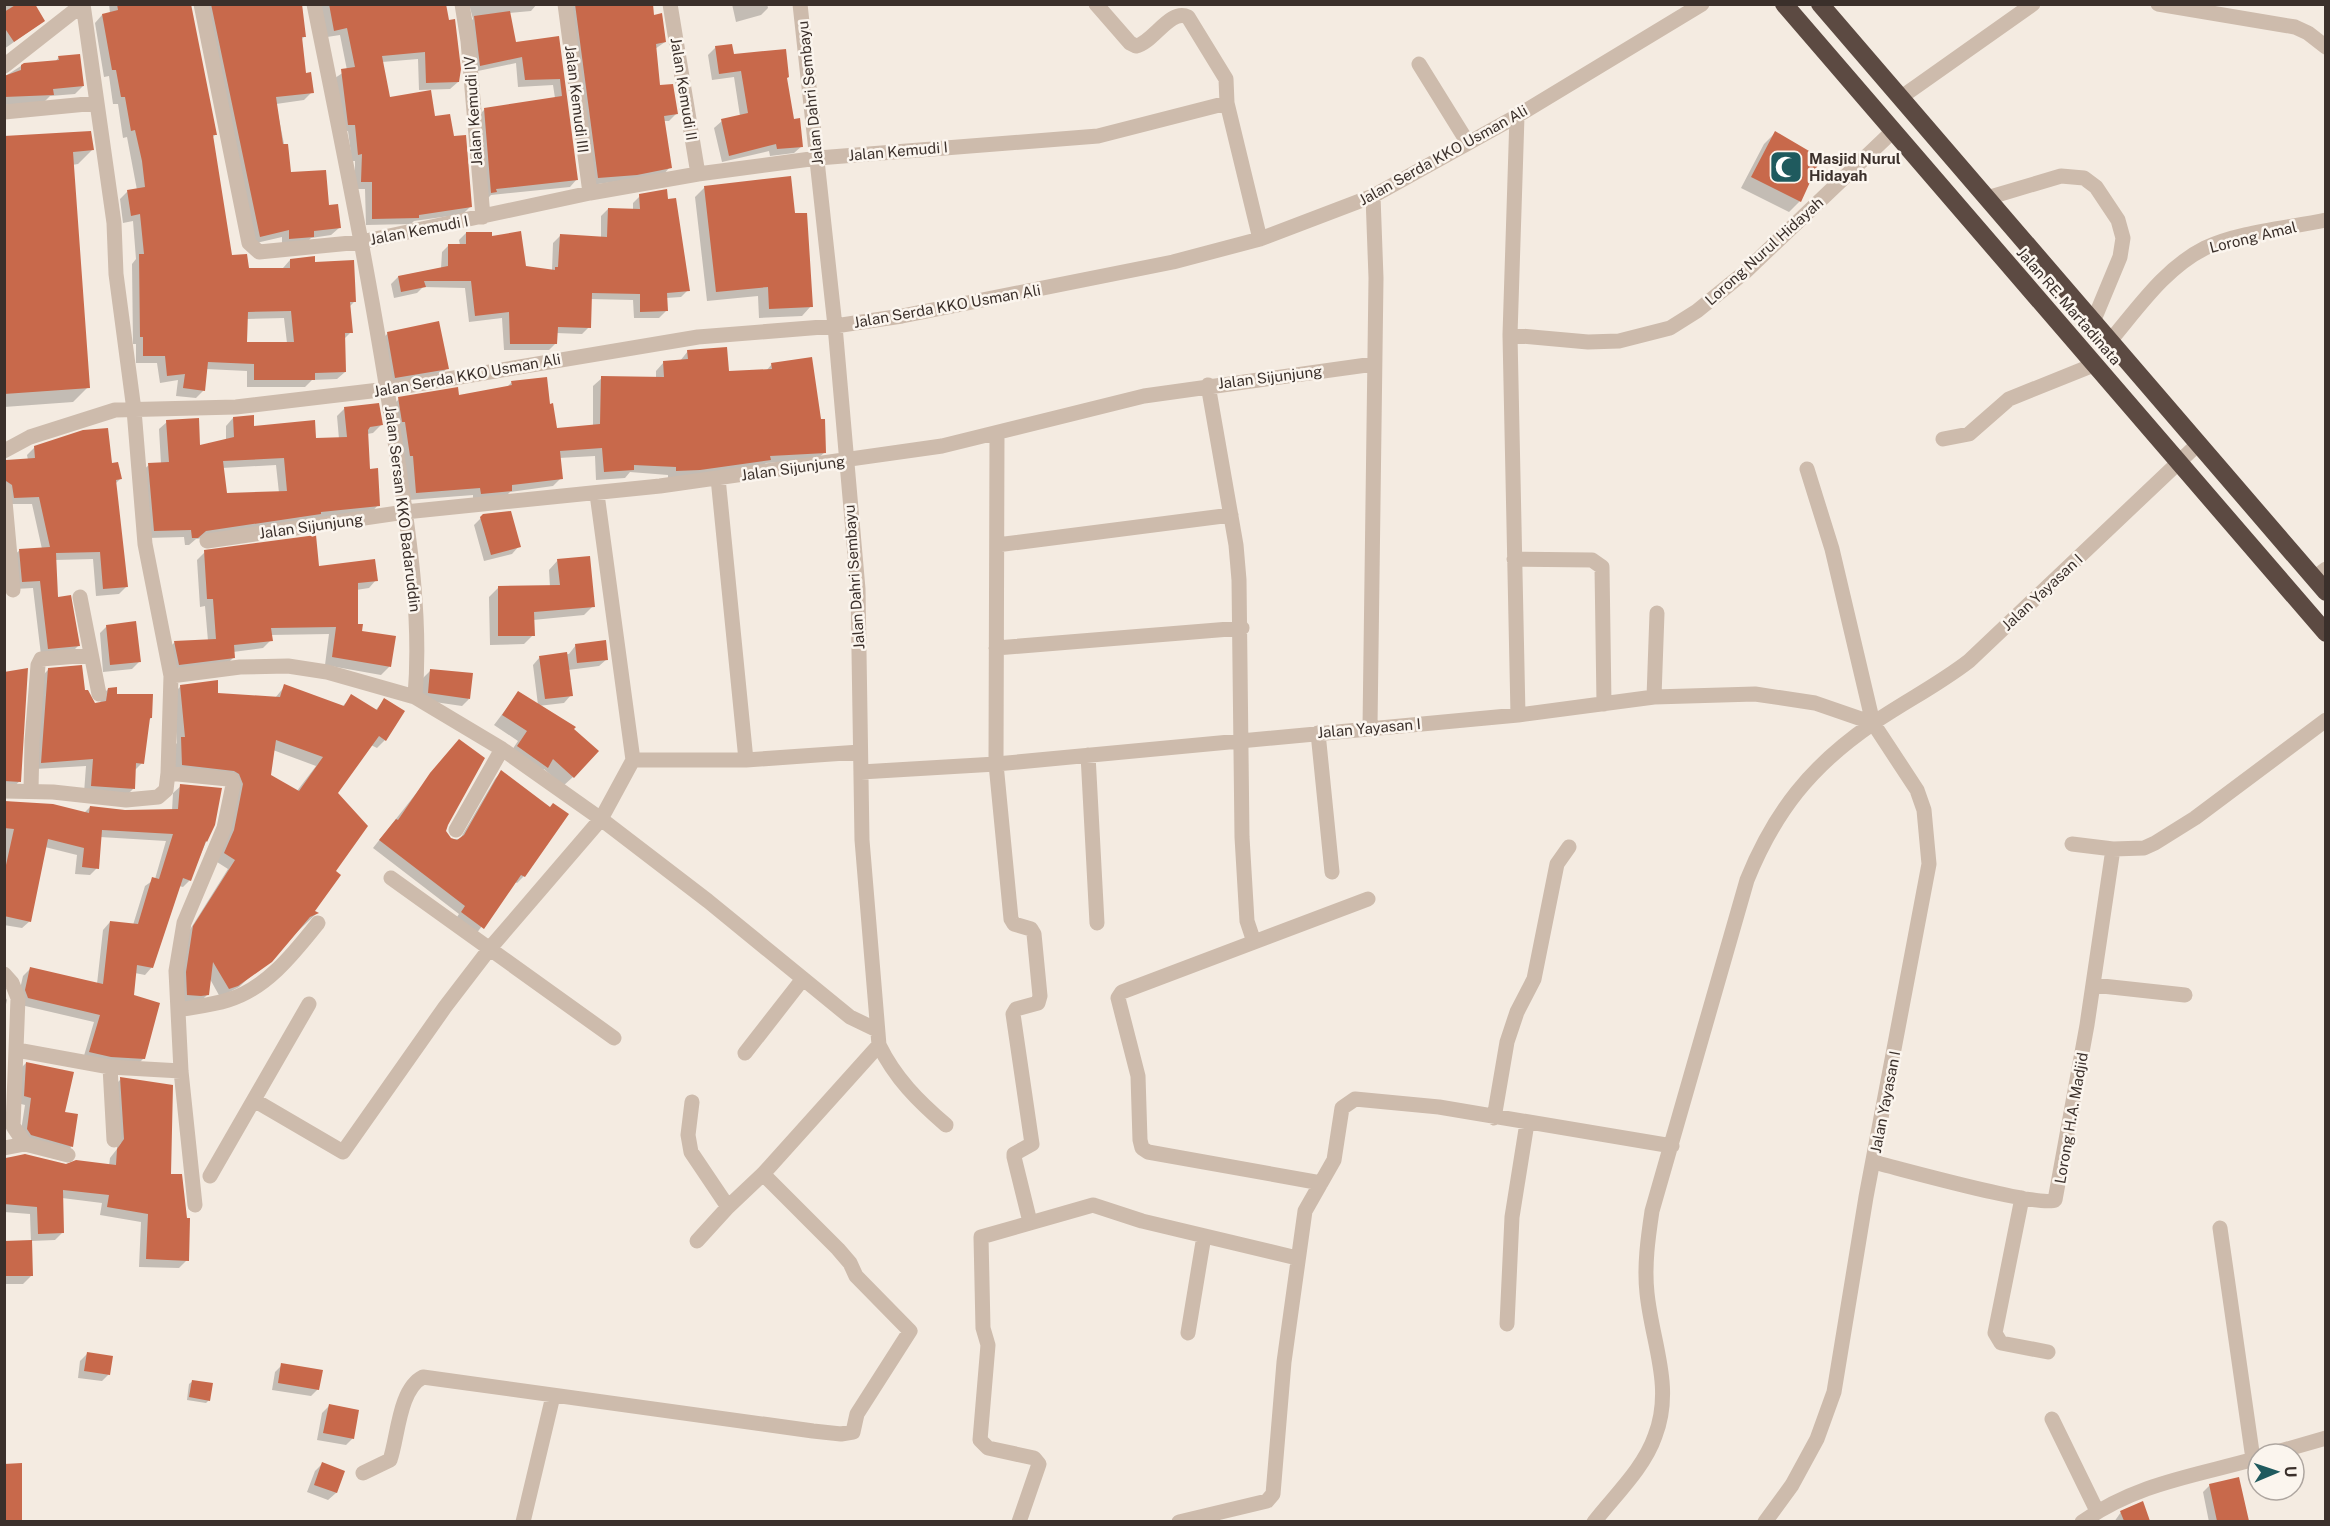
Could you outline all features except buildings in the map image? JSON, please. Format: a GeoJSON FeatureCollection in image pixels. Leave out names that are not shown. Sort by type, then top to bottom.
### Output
{"type":"FeatureCollection","features":[{"type":"Feature","properties":{"kind":"highway","name":"Jalan RE. Martadinata"},"geometry":{"type":"LineString","coordinates":[[1784,4],[2181,462],[2325,633]]}},
{"type":"Feature","properties":{"kind":"highway"},"geometry":{"type":"LineString","coordinates":[[1820,4],[2198,444],[2322,580]]}},
{"type":"Feature","properties":{"kind":"street"},"geometry":{"type":"LineString","coordinates":[[4,66],[83,4]]}},
{"type":"Feature","properties":{"kind":"street"},"geometry":{"type":"LineString","coordinates":[[4,791],[126,800],[153,798],[164,794],[168,773],[171,676],[145,544],[134,410],[116,274],[114,223],[83,4]]}},
{"type":"Feature","properties":{"kind":"street","name":"Jalan Kemudi I"},"geometry":{"type":"LineString","coordinates":[[201,4],[251,247],[264,252],[360,242],[590,193],[698,174],[818,158],[1098,136],[1227,103]]}},
{"type":"Feature","properties":{"kind":"street","name":"Jalan Sersan KKO Badaruddin"},"geometry":{"type":"LineString","coordinates":[[314,4],[388,390],[405,512],[418,632],[415,697]]}},
{"type":"Feature","properties":{"kind":"street","name":"Jalan Kemudi IV"},"geometry":{"type":"LineString","coordinates":[[462,4],[468,41],[483,217]]}},
{"type":"Feature","properties":{"kind":"street","name":"Jalan Kemudi III"},"geometry":{"type":"LineString","coordinates":[[565,4],[590,193]]}},
{"type":"Feature","properties":{"kind":"street","name":"Jalan Kemudi II"},"geometry":{"type":"LineString","coordinates":[[670,4],[698,174]]}},
{"type":"Feature","properties":{"kind":"street","name":"Jalan Dahri Sembayu"},"geometry":{"type":"LineString","coordinates":[[800,4],[835,326],[858,589],[862,840],[878,1038],[889,1065],[909,1092],[946,1125]]}},
{"type":"Feature","properties":{"kind":"street"},"geometry":{"type":"LineString","coordinates":[[1096,4],[1130,43],[1136,46],[1145,43],[1175,16],[1188,17],[1226,79],[1227,103],[1260,239]]}},
{"type":"Feature","properties":{"kind":"street","name":"Jalan Serda KKO Usman Ali"},"geometry":{"type":"LineString","coordinates":[[4,451],[30,437],[115,410],[236,408],[388,390],[687,339],[835,326],[902,316],[1173,262],[1260,239],[1373,196],[1516,116],[1702,4]]}},
{"type":"Feature","properties":{"kind":"street"},"geometry":{"type":"LineString","coordinates":[[1900,98],[2033,4]]}},
{"type":"Feature","properties":{"kind":"street"},"geometry":{"type":"LineString","coordinates":[[2158,4],[2295,27],[2308,33],[2325,48]]}},
{"type":"Feature","properties":{"kind":"street"},"geometry":{"type":"LineString","coordinates":[[1419,64],[1468,143]]}},
{"type":"Feature","properties":{"kind":"street"},"geometry":{"type":"LineString","coordinates":[[4,112],[97,103]]}},
{"type":"Feature","properties":{"kind":"street"},"geometry":{"type":"LineString","coordinates":[[1516,116],[1510,335],[1518,715]]}},
{"type":"Feature","properties":{"kind":"street","name":"Lorong Nurul Hidayah"},"geometry":{"type":"LineString","coordinates":[[1510,335],[1588,342],[1619,341],[1670,328],[1697,311],[1745,272],[1893,131]]}},
{"type":"Feature","properties":{"kind":"street"},"geometry":{"type":"LineString","coordinates":[[1987,198],[2061,176],[2084,178],[2096,187],[2118,220],[2123,238],[2120,257],[2093,322]]}},
{"type":"Feature","properties":{"kind":"street"},"geometry":{"type":"LineString","coordinates":[[1370,727],[1376,278],[1373,196]]}},
{"type":"Feature","properties":{"kind":"street","name":"Lorong Amal"},"geometry":{"type":"LineString","coordinates":[[2110,341],[2157,286],[2195,254],[2223,242],[2325,220]]}},
{"type":"Feature","properties":{"kind":"street","name":"Jalan Sijunjung"},"geometry":{"type":"LineString","coordinates":[[207,541],[405,512],[597,494],[960,443],[1144,396],[1208,385],[1374,364]]}},
{"type":"Feature","properties":{"kind":"street"},"geometry":{"type":"LineString","coordinates":[[1944,439],[1969,434],[2010,399],[2096,364]]}},
{"type":"Feature","properties":{"kind":"street"},"geometry":{"type":"LineString","coordinates":[[1208,385],[1236,545],[1242,628],[1240,740],[1245,898],[1247,921],[1254,942]]}},
{"type":"Feature","properties":{"kind":"street"},"geometry":{"type":"LineString","coordinates":[[997,433],[996,764],[1011,918],[1014,924],[1031,929],[1034,934],[1040,996],[1035,1005],[1016,1009],[1013,1014],[1032,1142],[1031,1146],[1014,1154],[1014,1157],[1030,1222]]}},
{"type":"Feature","properties":{"kind":"street","name":"Jalan Yayasan I"},"geometry":{"type":"LineString","coordinates":[[1873,723],[1942,682],[1969,661],[2198,444]]}},
{"type":"Feature","properties":{"kind":"street"},"geometry":{"type":"LineString","coordinates":[[1594,1521],[1645,1456],[1662,1418],[1664,1380],[1647,1292],[1647,1256],[1652,1211],[1747,880],[1761,847],[1803,782],[1821,763],[1873,723],[1832,549],[1807,469]]}},
{"type":"Feature","properties":{"kind":"street"},"geometry":{"type":"LineString","coordinates":[[718,478],[746,760]]}},
{"type":"Feature","properties":{"kind":"street"},"geometry":{"type":"LineString","coordinates":[[4,490],[13,590]]}},
{"type":"Feature","properties":{"kind":"street"},"geometry":{"type":"LineString","coordinates":[[254,1100],[343,1152],[416,1046],[491,947],[601,819],[633,760],[597,494]]}},
{"type":"Feature","properties":{"kind":"street"},"geometry":{"type":"LineString","coordinates":[[997,545],[1231,515]]}},
{"type":"Feature","properties":{"kind":"street"},"geometry":{"type":"LineString","coordinates":[[1514,560],[1592,560],[1602,567],[1604,704]]}},
{"type":"Feature","properties":{"kind":"street"},"geometry":{"type":"LineString","coordinates":[[80,597],[99,694]]}},
{"type":"Feature","properties":{"kind":"street"},"geometry":{"type":"LineString","coordinates":[[1654,697],[1657,613]]}},
{"type":"Feature","properties":{"kind":"street"},"geometry":{"type":"LineString","coordinates":[[996,648],[1242,628]]}},
{"type":"Feature","properties":{"kind":"street"},"geometry":{"type":"LineString","coordinates":[[32,792],[32,741],[38,665],[41,659],[91,655]]}},
{"type":"Feature","properties":{"kind":"street"},"geometry":{"type":"LineString","coordinates":[[171,676],[240,667],[288,666],[327,672],[415,697],[502,749],[601,819],[708,901],[802,980],[878,1038],[763,1174],[697,1240]]}},
{"type":"Feature","properties":{"kind":"street","name":"Jalan Yayasan I"},"geometry":{"type":"LineString","coordinates":[[861,772],[996,764],[1370,727],[1518,715],[1654,697],[1755,694],[1815,703],[1873,723],[1917,790],[1924,810],[1929,864],[1873,1162],[1834,1392],[1817,1439],[1792,1485],[1765,1521]]}},
{"type":"Feature","properties":{"kind":"street"},"geometry":{"type":"LineString","coordinates":[[2072,844],[2112,849],[2144,848],[2155,843],[2195,818],[2325,720]]}},
{"type":"Feature","properties":{"kind":"street"},"geometry":{"type":"LineString","coordinates":[[1318,733],[1332,872]]}},
{"type":"Feature","properties":{"kind":"street"},"geometry":{"type":"LineString","coordinates":[[456,830],[502,749]]}},
{"type":"Feature","properties":{"kind":"street"},"geometry":{"type":"LineString","coordinates":[[633,760],[746,760],[860,752]]}},
{"type":"Feature","properties":{"kind":"street"},"geometry":{"type":"LineString","coordinates":[[1088,755],[1097,923]]}},
{"type":"Feature","properties":{"kind":"street"},"geometry":{"type":"LineString","coordinates":[[168,773],[228,779],[232,780],[233,785],[224,828],[182,930],[177,971],[181,1071],[195,1205]]}},
{"type":"Feature","properties":{"kind":"street"},"geometry":{"type":"LineString","coordinates":[[1494,1118],[1507,1042],[1535,974],[1557,864],[1569,847]]}},
{"type":"Feature","properties":{"kind":"street","name":"Lorong H.A. Madjid"},"geometry":{"type":"LineString","coordinates":[[1873,1162],[2022,1198],[2050,1203],[2056,1197],[2093,984],[2112,849]]}},
{"type":"Feature","properties":{"kind":"street"},"geometry":{"type":"LineString","coordinates":[[391,878],[491,947],[614,1038]]}},
{"type":"Feature","properties":{"kind":"street"},"geometry":{"type":"LineString","coordinates":[[1321,1183],[1148,1152],[1140,1144],[1138,1076],[1119,1008],[1119,994],[1368,899]]}},
{"type":"Feature","properties":{"kind":"street"},"geometry":{"type":"LineString","coordinates":[[178,1010],[227,1001],[253,989],[294,953],[318,923]]}},
{"type":"Feature","properties":{"kind":"street"},"geometry":{"type":"LineString","coordinates":[[4,974],[12,983],[18,998],[13,1126],[25,1144]]}},
{"type":"Feature","properties":{"kind":"street"},"geometry":{"type":"LineString","coordinates":[[746,1053],[802,980]]}},
{"type":"Feature","properties":{"kind":"street"},"geometry":{"type":"LineString","coordinates":[[2093,984],[2185,995]]}},
{"type":"Feature","properties":{"kind":"street"},"geometry":{"type":"LineString","coordinates":[[210,1176],[309,1004]]}},
{"type":"Feature","properties":{"kind":"street"},"geometry":{"type":"LineString","coordinates":[[17,1050],[110,1067],[181,1071]]}},
{"type":"Feature","properties":{"kind":"street"},"geometry":{"type":"LineString","coordinates":[[110,1067],[114,1140]]}},
{"type":"Feature","properties":{"kind":"street"},"geometry":{"type":"LineString","coordinates":[[1179,1521],[1208,1519],[1267,1501],[1273,1494],[1284,1362],[1297,1258],[1307,1204],[1336,1154],[1342,1108],[1349,1101],[1355,1099],[1439,1107],[1672,1146]]}},
{"type":"Feature","properties":{"kind":"street"},"geometry":{"type":"LineString","coordinates":[[692,1102],[688,1135],[691,1152],[728,1207]]}},
{"type":"Feature","properties":{"kind":"street"},"geometry":{"type":"LineString","coordinates":[[1507,1324],[1512,1217],[1527,1123]]}},
{"type":"Feature","properties":{"kind":"street"},"geometry":{"type":"LineString","coordinates":[[4,1148],[25,1144],[68,1155]]}},
{"type":"Feature","properties":{"kind":"street"},"geometry":{"type":"LineString","coordinates":[[363,1473],[390,1460],[398,1438],[399,1414],[420,1378],[847,1433],[910,1331],[856,1276],[850,1263],[838,1249],[763,1174]]}},
{"type":"Feature","properties":{"kind":"street"},"geometry":{"type":"LineString","coordinates":[[2022,1198],[1995,1333],[2001,1343],[2048,1352]]}},
{"type":"Feature","properties":{"kind":"street"},"geometry":{"type":"LineString","coordinates":[[1019,1521],[1039,1464],[1034,1458],[988,1448],[980,1440],[988,1345],[983,1328],[980,1244],[983,1236],[1093,1205],[1142,1221],[1297,1258]]}},
{"type":"Feature","properties":{"kind":"street"},"geometry":{"type":"LineString","coordinates":[[2220,1228],[2253,1442]]}},
{"type":"Feature","properties":{"kind":"street"},"geometry":{"type":"LineString","coordinates":[[1188,1333],[1204,1236]]}},
{"type":"Feature","properties":{"kind":"street"},"geometry":{"type":"LineString","coordinates":[[523,1521],[553,1396]]}},
{"type":"Feature","properties":{"kind":"street"},"geometry":{"type":"LineString","coordinates":[[2052,1419],[2097,1511]]}},
{"type":"Feature","properties":{"kind":"street"},"geometry":{"type":"LineString","coordinates":[[2306,1444],[2325,1438]]}},
{"type":"Feature","properties":{"kind":"street"},"geometry":{"type":"LineString","coordinates":[[2082,1521],[2139,1490],[2246,1461]]}},
{"type":"Feature","properties":{"kind":"place","name":"Masjid Nurul Hidayah"},"geometry":{"type":"Point","coordinates":[1786,167]}}]}
